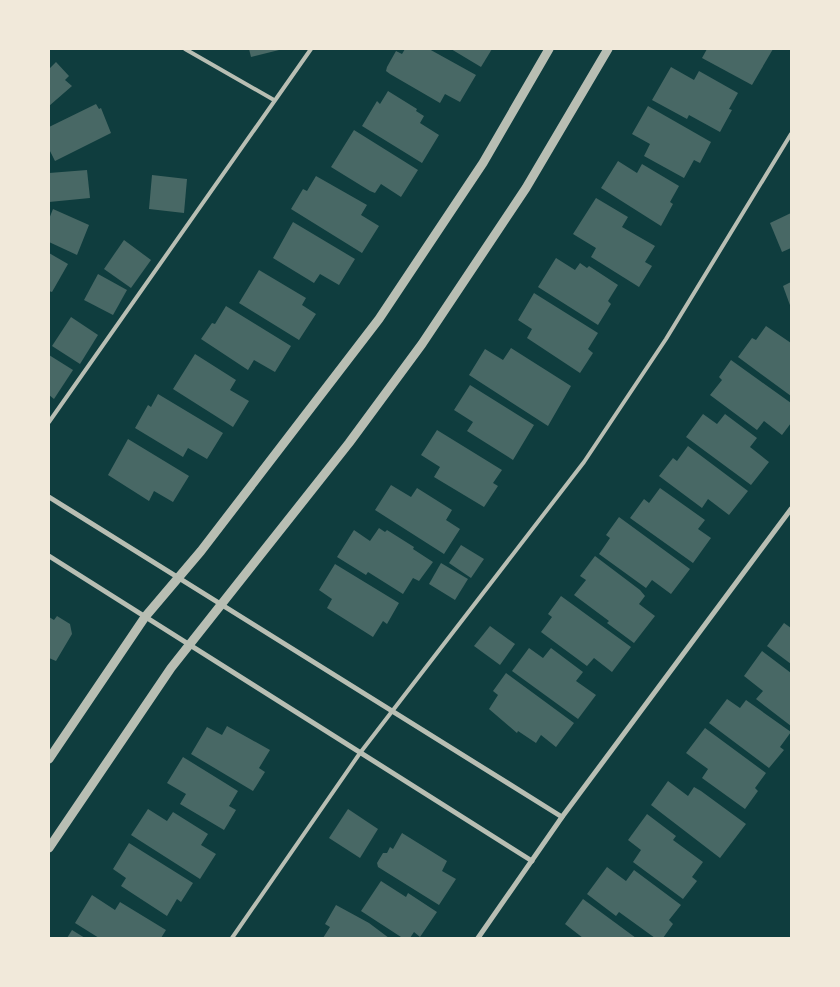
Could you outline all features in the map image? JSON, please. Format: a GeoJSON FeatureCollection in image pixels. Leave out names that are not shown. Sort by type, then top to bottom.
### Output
{"type":"FeatureCollection","features":[{"type":"Feature","properties":{"kind":"street"},"geometry":{"type":"LineString","coordinates":[[49,759],[145,617],[201,551],[379,319],[483,163],[549,49]]}},
{"type":"Feature","properties":{"kind":"street"},"geometry":{"type":"LineString","coordinates":[[49,848],[158,685],[349,443],[422,344],[526,188],[608,49]]}},
{"type":"Feature","properties":{"kind":"street"},"geometry":{"type":"LineString","coordinates":[[49,497],[562,816]]}},
{"type":"Feature","properties":{"kind":"street"},"geometry":{"type":"LineString","coordinates":[[478,938],[562,816],[791,510]]}},
{"type":"Feature","properties":{"kind":"street"},"geometry":{"type":"LineString","coordinates":[[49,556],[532,861]]}},
{"type":"Feature","properties":{"kind":"lane"},"geometry":{"type":"LineString","coordinates":[[185,49],[274,100]]}},
{"type":"Feature","properties":{"kind":"lane"},"geometry":{"type":"LineString","coordinates":[[49,422],[274,100],[312,49]]}},
{"type":"Feature","properties":{"kind":"lane"},"geometry":{"type":"LineString","coordinates":[[232,938],[360,753],[584,462],[666,339],[791,134]]}},
{"type":"Feature","properties":{"kind":"building"},"geometry":{"type":"Polygon","coordinates":[[[249,49],[283,49],[251,57],[249,49]]]}},
{"type":"Feature","properties":{"kind":"building"},"geometry":{"type":"Polygon","coordinates":[[[405,49],[429,49],[476,75],[460,102],[445,94],[440,103],[386,71],[396,51],[402,54],[405,49]]]}},
{"type":"Feature","properties":{"kind":"building"},"geometry":{"type":"Polygon","coordinates":[[[451,49],[492,49],[481,67],[451,49]]]}},
{"type":"Feature","properties":{"kind":"building"},"geometry":{"type":"Polygon","coordinates":[[[707,49],[773,49],[752,85],[702,58],[707,49]]]}},
{"type":"Feature","properties":{"kind":"building"},"geometry":{"type":"Polygon","coordinates":[[[56,62],[69,76],[65,80],[72,86],[49,106],[49,69],[56,62]]]}},
{"type":"Feature","properties":{"kind":"building"},"geometry":{"type":"Polygon","coordinates":[[[671,67],[694,80],[699,71],[738,93],[729,109],[732,110],[720,132],[689,115],[687,119],[652,100],[671,67]]]}},
{"type":"Feature","properties":{"kind":"building"},"geometry":{"type":"Polygon","coordinates":[[[388,91],[417,109],[416,111],[424,116],[420,123],[439,135],[422,163],[362,126],[377,101],[380,104],[388,91]]]}},
{"type":"Feature","properties":{"kind":"building"},"geometry":{"type":"Polygon","coordinates":[[[96,104],[99,109],[101,108],[111,133],[55,161],[49,149],[49,127],[96,104]]]}},
{"type":"Feature","properties":{"kind":"building"},"geometry":{"type":"Polygon","coordinates":[[[648,106],[711,142],[700,163],[694,160],[684,178],[644,156],[650,144],[632,134],[648,106]]]}},
{"type":"Feature","properties":{"kind":"building"},"geometry":{"type":"Polygon","coordinates":[[[354,130],[418,170],[401,197],[381,184],[375,193],[370,191],[331,167],[354,130]]]}},
{"type":"Feature","properties":{"kind":"building"},"geometry":{"type":"Polygon","coordinates":[[[618,161],[637,173],[642,164],[679,186],[670,202],[673,204],[661,226],[601,188],[618,161]]]}},
{"type":"Feature","properties":{"kind":"building"},"geometry":{"type":"Polygon","coordinates":[[[87,170],[90,198],[49,202],[49,173],[87,170]]]}},
{"type":"Feature","properties":{"kind":"building"},"geometry":{"type":"Polygon","coordinates":[[[152,175],[187,179],[184,213],[149,209],[152,175]]]}},
{"type":"Feature","properties":{"kind":"building"},"geometry":{"type":"Polygon","coordinates":[[[316,176],[367,205],[361,215],[379,226],[362,253],[291,209],[303,189],[307,191],[316,176]]]}},
{"type":"Feature","properties":{"kind":"building"},"geometry":{"type":"Polygon","coordinates":[[[596,198],[628,217],[622,227],[655,246],[645,262],[652,266],[639,287],[591,257],[596,248],[573,234],[596,198]]]}},
{"type":"Feature","properties":{"kind":"building"},"geometry":{"type":"Polygon","coordinates":[[[53,209],[89,225],[77,255],[49,242],[49,219],[53,209]]]}},
{"type":"Feature","properties":{"kind":"building"},"geometry":{"type":"Polygon","coordinates":[[[791,213],[791,248],[782,252],[770,223],[791,213]]]}},
{"type":"Feature","properties":{"kind":"building"},"geometry":{"type":"Polygon","coordinates":[[[293,222],[355,259],[339,285],[320,274],[314,283],[273,258],[293,222]]]}},
{"type":"Feature","properties":{"kind":"building"},"geometry":{"type":"Polygon","coordinates":[[[124,240],[151,260],[131,288],[104,269],[124,240]]]}},
{"type":"Feature","properties":{"kind":"building"},"geometry":{"type":"Polygon","coordinates":[[[49,253],[68,264],[52,292],[49,291],[49,253]]]}},
{"type":"Feature","properties":{"kind":"building"},"geometry":{"type":"Polygon","coordinates":[[[556,258],[575,270],[580,263],[587,268],[589,266],[618,285],[608,301],[611,304],[598,325],[538,287],[556,258]]]}},
{"type":"Feature","properties":{"kind":"building"},"geometry":{"type":"Polygon","coordinates":[[[259,270],[306,298],[302,305],[316,314],[299,340],[239,303],[259,270]]]}},
{"type":"Feature","properties":{"kind":"building"},"geometry":{"type":"Polygon","coordinates":[[[98,274],[127,290],[113,315],[84,300],[98,274]]]}},
{"type":"Feature","properties":{"kind":"building"},"geometry":{"type":"Polygon","coordinates":[[[791,282],[791,308],[783,286],[791,282]]]}},
{"type":"Feature","properties":{"kind":"building"},"geometry":{"type":"Polygon","coordinates":[[[534,293],[598,333],[588,349],[593,353],[580,373],[527,338],[532,329],[518,320],[534,293]]]}},
{"type":"Feature","properties":{"kind":"building"},"geometry":{"type":"Polygon","coordinates":[[[226,306],[291,346],[275,372],[254,360],[248,370],[201,339],[212,323],[215,324],[226,306]]]}},
{"type":"Feature","properties":{"kind":"building"},"geometry":{"type":"Polygon","coordinates":[[[71,317],[98,335],[80,364],[52,346],[71,317]]]}},
{"type":"Feature","properties":{"kind":"building"},"geometry":{"type":"Polygon","coordinates":[[[766,326],[791,343],[791,396],[738,357],[752,338],[756,340],[766,326]]]}},
{"type":"Feature","properties":{"kind":"building"},"geometry":{"type":"Polygon","coordinates":[[[511,348],[571,386],[548,426],[469,375],[485,349],[503,360],[511,348]]]}},
{"type":"Feature","properties":{"kind":"building"},"geometry":{"type":"Polygon","coordinates":[[[195,354],[236,380],[230,390],[249,401],[233,427],[173,389],[195,354]]]}},
{"type":"Feature","properties":{"kind":"building"},"geometry":{"type":"Polygon","coordinates":[[[49,355],[73,370],[54,399],[49,395],[49,355]]]}},
{"type":"Feature","properties":{"kind":"building"},"geometry":{"type":"Polygon","coordinates":[[[731,360],[791,403],[791,423],[782,435],[764,421],[757,430],[710,395],[722,380],[719,377],[731,360]]]}},
{"type":"Feature","properties":{"kind":"building"},"geometry":{"type":"Polygon","coordinates":[[[470,385],[534,425],[513,460],[467,431],[473,422],[454,410],[470,385]]]}},
{"type":"Feature","properties":{"kind":"building"},"geometry":{"type":"Polygon","coordinates":[[[158,394],[223,433],[207,459],[188,448],[183,457],[135,428],[148,405],[151,407],[158,394]]]}},
{"type":"Feature","properties":{"kind":"building"},"geometry":{"type":"Polygon","coordinates":[[[703,414],[717,424],[725,414],[757,438],[750,447],[769,462],[751,485],[686,437],[703,414]]]}},
{"type":"Feature","properties":{"kind":"building"},"geometry":{"type":"Polygon","coordinates":[[[437,430],[502,470],[493,483],[498,486],[484,507],[434,477],[440,467],[421,455],[437,430]]]}},
{"type":"Feature","properties":{"kind":"building"},"geometry":{"type":"Polygon","coordinates":[[[128,439],[189,476],[173,502],[154,491],[149,501],[108,475],[128,439]]]}},
{"type":"Feature","properties":{"kind":"building"},"geometry":{"type":"Polygon","coordinates":[[[688,446],[748,491],[729,515],[708,499],[702,508],[659,476],[673,458],[677,461],[688,446]]]}},
{"type":"Feature","properties":{"kind":"building"},"geometry":{"type":"Polygon","coordinates":[[[391,485],[411,497],[417,488],[452,510],[446,520],[460,529],[444,554],[375,510],[391,485]]]}},
{"type":"Feature","properties":{"kind":"building"},"geometry":{"type":"Polygon","coordinates":[[[660,488],[705,520],[698,529],[711,538],[693,563],[630,518],[644,499],[649,503],[660,488]]]}},
{"type":"Feature","properties":{"kind":"building"},"geometry":{"type":"Polygon","coordinates":[[[619,517],[690,569],[671,594],[652,580],[646,588],[599,554],[610,538],[606,535],[619,517]]]}},
{"type":"Feature","properties":{"kind":"building"},"geometry":{"type":"Polygon","coordinates":[[[379,528],[385,532],[387,530],[414,547],[413,549],[433,562],[419,581],[413,578],[403,594],[368,572],[366,575],[337,557],[354,530],[370,541],[379,528]]]}},
{"type":"Feature","properties":{"kind":"building"},"geometry":{"type":"Polygon","coordinates":[[[461,545],[484,559],[471,578],[449,563],[461,545]]]}},
{"type":"Feature","properties":{"kind":"building"},"geometry":{"type":"Polygon","coordinates":[[[595,556],[640,590],[645,596],[639,604],[655,616],[634,643],[607,623],[609,621],[574,595],[586,580],[580,576],[595,556]]]}},
{"type":"Feature","properties":{"kind":"building"},"geometry":{"type":"Polygon","coordinates":[[[441,563],[468,579],[455,600],[429,584],[441,563]]]}},
{"type":"Feature","properties":{"kind":"building"},"geometry":{"type":"Polygon","coordinates":[[[335,564],[399,603],[387,624],[383,621],[373,637],[327,608],[332,599],[319,590],[335,564]]]}},
{"type":"Feature","properties":{"kind":"building"},"geometry":{"type":"Polygon","coordinates":[[[561,596],[631,647],[612,672],[594,658],[587,666],[541,632],[552,617],[548,614],[561,596]]]}},
{"type":"Feature","properties":{"kind":"building"},"geometry":{"type":"Polygon","coordinates":[[[57,616],[70,624],[72,634],[56,661],[49,658],[49,617],[54,620],[57,616]]]}},
{"type":"Feature","properties":{"kind":"building"},"geometry":{"type":"Polygon","coordinates":[[[784,623],[791,628],[791,664],[767,646],[784,623]]]}},
{"type":"Feature","properties":{"kind":"building"},"geometry":{"type":"Polygon","coordinates":[[[490,626],[515,644],[500,665],[474,646],[490,626]]]}},
{"type":"Feature","properties":{"kind":"building"},"geometry":{"type":"Polygon","coordinates":[[[529,648],[543,658],[551,648],[583,672],[576,681],[596,695],[578,719],[512,671],[529,648]]]}},
{"type":"Feature","properties":{"kind":"building"},"geometry":{"type":"Polygon","coordinates":[[[762,651],[791,673],[791,726],[756,699],[763,691],[744,676],[762,651]]]}},
{"type":"Feature","properties":{"kind":"building"},"geometry":{"type":"Polygon","coordinates":[[[506,673],[574,723],[556,747],[541,735],[536,743],[518,731],[517,733],[489,709],[498,695],[493,691],[506,673]]]}},
{"type":"Feature","properties":{"kind":"building"},"geometry":{"type":"Polygon","coordinates":[[[727,699],[740,708],[746,700],[791,732],[780,747],[784,750],[769,768],[709,723],[727,699]]]}},
{"type":"Feature","properties":{"kind":"building"},"geometry":{"type":"Polygon","coordinates":[[[227,726],[270,750],[259,768],[265,772],[253,791],[191,754],[207,727],[222,735],[227,726]]]}},
{"type":"Feature","properties":{"kind":"building"},"geometry":{"type":"Polygon","coordinates":[[[705,728],[766,773],[755,788],[758,791],[745,809],[702,778],[708,769],[686,753],[705,728]]]}},
{"type":"Feature","properties":{"kind":"building"},"geometry":{"type":"Polygon","coordinates":[[[183,757],[238,791],[229,806],[236,810],[224,830],[180,804],[186,794],[167,783],[183,757]]]}},
{"type":"Feature","properties":{"kind":"building"},"geometry":{"type":"Polygon","coordinates":[[[668,781],[688,796],[694,787],[746,824],[720,858],[651,805],[668,781]]]}},
{"type":"Feature","properties":{"kind":"building"},"geometry":{"type":"Polygon","coordinates":[[[148,809],[167,821],[173,812],[208,834],[201,845],[216,854],[200,879],[131,835],[148,809]]]}},
{"type":"Feature","properties":{"kind":"building"},"geometry":{"type":"Polygon","coordinates":[[[348,809],[378,829],[360,858],[329,838],[348,809]]]}},
{"type":"Feature","properties":{"kind":"building"},"geometry":{"type":"Polygon","coordinates":[[[647,814],[676,836],[673,840],[703,862],[692,877],[697,881],[683,899],[633,862],[641,850],[628,840],[647,814]]]}},
{"type":"Feature","properties":{"kind":"building"},"geometry":{"type":"Polygon","coordinates":[[[402,833],[447,861],[442,871],[456,879],[439,905],[378,867],[377,863],[383,853],[387,853],[390,847],[393,849],[402,833]]]}},
{"type":"Feature","properties":{"kind":"building"},"geometry":{"type":"Polygon","coordinates":[[[129,843],[193,883],[181,902],[177,899],[167,916],[121,886],[126,878],[113,869],[129,843]]]}},
{"type":"Feature","properties":{"kind":"building"},"geometry":{"type":"Polygon","coordinates":[[[607,867],[626,881],[634,870],[681,905],[669,920],[673,924],[663,938],[655,938],[619,912],[616,916],[587,894],[607,867]]]}},
{"type":"Feature","properties":{"kind":"building"},"geometry":{"type":"Polygon","coordinates":[[[381,881],[406,897],[408,893],[437,912],[420,937],[414,932],[410,938],[401,937],[361,911],[381,881]]]}},
{"type":"Feature","properties":{"kind":"building"},"geometry":{"type":"Polygon","coordinates":[[[92,895],[115,910],[120,902],[166,930],[161,938],[99,938],[75,923],[92,895]]]}},
{"type":"Feature","properties":{"kind":"building"},"geometry":{"type":"Polygon","coordinates":[[[583,899],[636,938],[583,938],[565,924],[583,899]]]}},
{"type":"Feature","properties":{"kind":"building"},"geometry":{"type":"Polygon","coordinates":[[[336,905],[369,923],[389,938],[323,938],[330,927],[325,924],[336,905]]]}},
{"type":"Feature","properties":{"kind":"building"},"geometry":{"type":"Polygon","coordinates":[[[72,930],[85,938],[67,938],[72,930]]]}}]}
